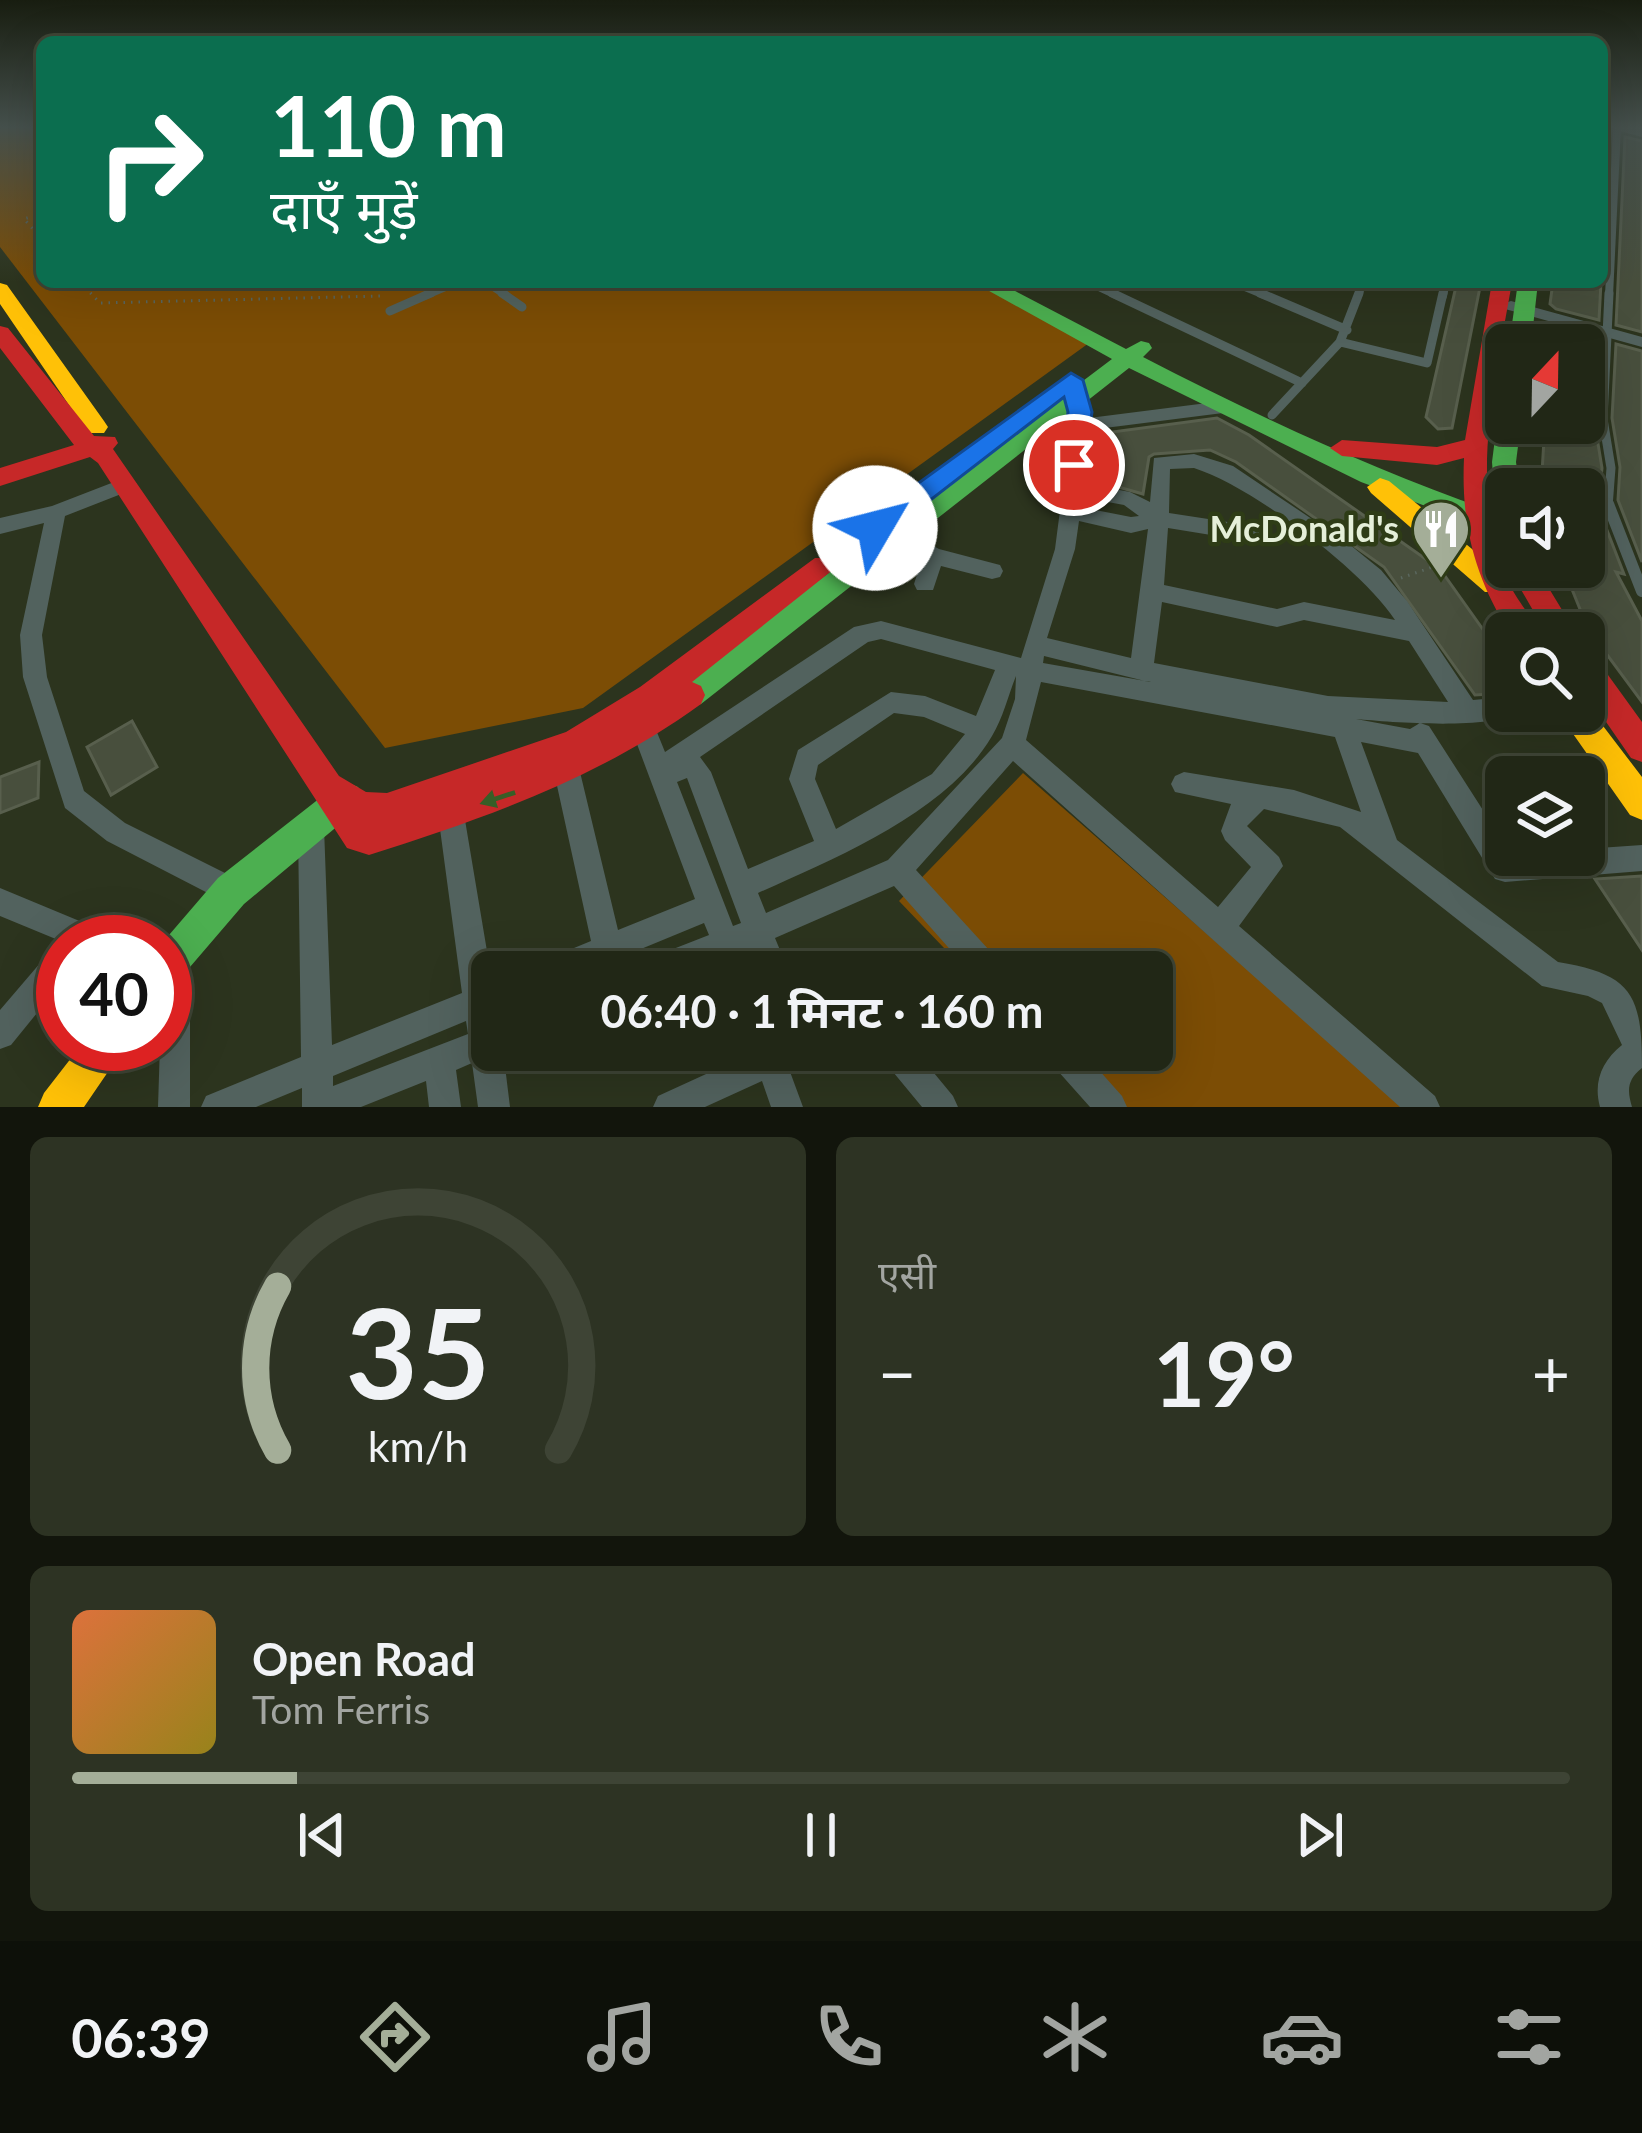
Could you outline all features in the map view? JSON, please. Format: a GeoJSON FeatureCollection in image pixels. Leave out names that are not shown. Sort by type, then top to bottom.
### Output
{"type":"FeatureCollection","features":[{"type":"Feature","properties":{"kind":"street"},"geometry":{"type":"LineString","coordinates":[[996,288],[1485,509]]}},
{"type":"Feature","properties":{"kind":"street"},"geometry":{"type":"LineString","coordinates":[[1022,288],[1223,407],[1363,472],[1485,510]]}},
{"type":"Feature","properties":{"kind":"street"},"geometry":{"type":"LineString","coordinates":[[0,289],[98,445],[359,836],[369,838],[567,772],[643,728],[1077,401],[1127,348]]}},
{"type":"Feature","properties":{"kind":"street"},"geometry":{"type":"LineString","coordinates":[[1513,294],[1586,324]]}},
{"type":"Feature","properties":{"kind":"street"},"geometry":{"type":"LineString","coordinates":[[1513,294],[1517,324]]}},
{"type":"Feature","properties":{"kind":"street"},"geometry":{"type":"LineString","coordinates":[[1485,481],[1476,446],[1513,294]]}},
{"type":"Feature","properties":{"kind":"street"},"geometry":{"type":"LineString","coordinates":[[1605,332],[1642,342]]}},
{"type":"Feature","properties":{"kind":"street"},"geometry":{"type":"LineString","coordinates":[[0,333],[98,445]]}},
{"type":"Feature","properties":{"kind":"street"},"geometry":{"type":"LineString","coordinates":[[741,886],[830,847],[941,782],[982,730],[1034,644],[1065,549],[1077,401]]}},
{"type":"Feature","properties":{"kind":"street"},"geometry":{"type":"LineString","coordinates":[[336,796],[362,807],[387,809],[576,743],[651,697],[1077,401],[1223,407]]}},
{"type":"Feature","properties":{"kind":"street"},"geometry":{"type":"LineString","coordinates":[[0,466],[98,445]]}},
{"type":"Feature","properties":{"kind":"street"},"geometry":{"type":"LineString","coordinates":[[0,477],[98,445]]}},
{"type":"Feature","properties":{"kind":"street"},"geometry":{"type":"LineString","coordinates":[[1342,448],[1437,456],[1476,446]]}},
{"type":"Feature","properties":{"kind":"street"},"geometry":{"type":"LineString","coordinates":[[1142,669],[1162,463],[1208,464],[1226,471],[1342,550],[1381,586],[1468,713]]}},
{"type":"Feature","properties":{"kind":"street"},"geometry":{"type":"LineString","coordinates":[[1363,472],[1485,576]]}},
{"type":"Feature","properties":{"kind":"street"},"geometry":{"type":"LineString","coordinates":[[0,526],[56,512],[127,484]]}},
{"type":"Feature","properties":{"kind":"street"},"geometry":{"type":"LineString","coordinates":[[1070,500],[1131,525],[1160,519],[1254,534]]}},
{"type":"Feature","properties":{"kind":"street"},"geometry":{"type":"LineString","coordinates":[[56,512],[31,635],[35,677],[74,799],[116,832],[231,891]]}},
{"type":"Feature","properties":{"kind":"street"},"geometry":{"type":"LineString","coordinates":[[899,535],[933,556],[992,571]]}},
{"type":"Feature","properties":{"kind":"street"},"geometry":{"type":"LineString","coordinates":[[925,584],[933,556]]}},
{"type":"Feature","properties":{"kind":"street"},"geometry":{"type":"LineString","coordinates":[[1153,591],[1277,618],[1304,611],[1416,633]]}},
{"type":"Feature","properties":{"kind":"street"},"geometry":{"type":"LineString","coordinates":[[660,772],[870,631],[895,632],[1019,668],[1425,743]]}},
{"type":"Feature","properties":{"kind":"street"},"geometry":{"type":"LineString","coordinates":[[1034,644],[1192,682],[1408,713],[1485,711]]}},
{"type":"Feature","properties":{"kind":"street"},"geometry":{"type":"LineString","coordinates":[[699,951],[809,911],[898,870],[1012,744],[1027,699],[1019,668]]}},
{"type":"Feature","properties":{"kind":"street"},"geometry":{"type":"LineString","coordinates":[[1605,696],[1642,748]]}},
{"type":"Feature","properties":{"kind":"street"},"geometry":{"type":"LineString","coordinates":[[830,847],[802,779],[807,758],[891,702],[925,707],[982,730]]}},
{"type":"Feature","properties":{"kind":"street"},"geometry":{"type":"LineString","coordinates":[[1408,713],[1505,869],[1642,858]]}},
{"type":"Feature","properties":{"kind":"street"},"geometry":{"type":"LineString","coordinates":[[643,728],[729,951]]}},
{"type":"Feature","properties":{"kind":"street"},"geometry":{"type":"LineString","coordinates":[[1344,728],[1385,843]]}},
{"type":"Feature","properties":{"kind":"street"},"geometry":{"type":"LineString","coordinates":[[1590,732],[1642,804]]}},
{"type":"Feature","properties":{"kind":"street"},"geometry":{"type":"LineString","coordinates":[[1012,744],[1424,1107]]}},
{"type":"Feature","properties":{"kind":"street"},"geometry":{"type":"LineString","coordinates":[[660,772],[695,767],[766,951]]}},
{"type":"Feature","properties":{"kind":"street"},"geometry":{"type":"LineString","coordinates":[[567,772],[608,951]]}},
{"type":"Feature","properties":{"kind":"street"},"geometry":{"type":"LineString","coordinates":[[1184,784],[1262,796],[1347,817],[1552,976],[1591,982],[1612,993],[1642,1052],[1621,1063],[1614,1078],[1616,1107]]}},
{"type":"Feature","properties":{"kind":"street"},"geometry":{"type":"LineString","coordinates":[[192,936],[231,891],[311,827],[336,796]]}},
{"type":"Feature","properties":{"kind":"street"},"geometry":{"type":"LineString","coordinates":[[1220,927],[1269,866],[1234,831],[1233,824],[1262,796]]}},
{"type":"Feature","properties":{"kind":"street"},"geometry":{"type":"LineString","coordinates":[[451,814],[476,951]]}},
{"type":"Feature","properties":{"kind":"street"},"geometry":{"type":"LineString","coordinates":[[311,827],[319,1107],[471,1048]]}},
{"type":"Feature","properties":{"kind":"street"},"geometry":{"type":"LineString","coordinates":[[898,870],[971,951]]}},
{"type":"Feature","properties":{"kind":"street"},"geometry":{"type":"LineString","coordinates":[[0,902],[36,922]]}},
{"type":"Feature","properties":{"kind":"street"},"geometry":{"type":"LineString","coordinates":[[627,951],[712,907]]}},
{"type":"Feature","properties":{"kind":"street"},"geometry":{"type":"LineString","coordinates":[[0,1034],[36,993]]}},
{"type":"Feature","properties":{"kind":"street"},"geometry":{"type":"LineString","coordinates":[[217,1107],[471,1005]]}},
{"type":"Feature","properties":{"kind":"street"},"geometry":{"type":"LineString","coordinates":[[439,1060],[446,1107]]}},
{"type":"Feature","properties":{"kind":"street"},"geometry":{"type":"LineString","coordinates":[[58,1107],[86,1071]]}},
{"type":"Feature","properties":{"kind":"street"},"geometry":{"type":"LineString","coordinates":[[173,1071],[174,1107]]}},
{"type":"Feature","properties":{"kind":"street"},"geometry":{"type":"LineString","coordinates":[[491,1071],[494,1107]]}},
{"type":"Feature","properties":{"kind":"street"},"geometry":{"type":"LineString","coordinates":[[669,1107],[742,1071]]}},
{"type":"Feature","properties":{"kind":"street"},"geometry":{"type":"LineString","coordinates":[[781,1071],[787,1107]]}},
{"type":"Feature","properties":{"kind":"street"},"geometry":{"type":"LineString","coordinates":[[912,1071],[942,1107]]}},
{"type":"Feature","properties":{"kind":"street"},"geometry":{"type":"LineString","coordinates":[[1079,1071],[1112,1107]]}},
{"type":"Feature","properties":{"kind":"lane"},"geometry":{"type":"LineString","coordinates":[[1608,285],[1615,179]]}},
{"type":"Feature","properties":{"kind":"lane"},"geometry":{"type":"LineString","coordinates":[[390,311],[443,288]]}},
{"type":"Feature","properties":{"kind":"lane"},"geometry":{"type":"LineString","coordinates":[[495,288],[522,307]]}},
{"type":"Feature","properties":{"kind":"lane"},"geometry":{"type":"LineString","coordinates":[[1103,288],[1302,383]]}},
{"type":"Feature","properties":{"kind":"lane"},"geometry":{"type":"LineString","coordinates":[[1247,288],[1347,330]]}},
{"type":"Feature","properties":{"kind":"lane"},"geometry":{"type":"LineString","coordinates":[[1272,415],[1340,342],[1361,288]]}},
{"type":"Feature","properties":{"kind":"lane"},"geometry":{"type":"LineString","coordinates":[[1340,342],[1427,363],[1445,288]]}},
{"type":"Feature","properties":{"kind":"lane"},"geometry":{"type":"LineString","coordinates":[[1605,332],[1608,288]]}},
{"type":"Feature","properties":{"kind":"lane"},"geometry":{"type":"LineString","coordinates":[[1605,431],[1611,469],[1608,509],[1642,591]]}},
{"type":"Feature","properties":{"kind":"path"},"geometry":{"type":"LineString","coordinates":[[36,215],[24,219],[36,232]]}},
{"type":"Feature","properties":{"kind":"path"},"geometry":{"type":"LineString","coordinates":[[85,288],[100,304],[380,296]]}},
{"type":"Feature","properties":{"kind":"path"},"geometry":{"type":"LineString","coordinates":[[1381,586],[1462,557]]}},
{"type":"Feature","properties":{"kind":"shaded area"},"geometry":{"type":"Polygon","coordinates":[[[0,179],[36,179],[36,288],[985,288],[1089,343],[583,708],[385,748],[0,247],[0,179]]]}},
{"type":"Feature","properties":{"kind":"shaded area"},"geometry":{"type":"Polygon","coordinates":[[[1023,773],[1405,1107],[1096,1107],[1061,1071],[1173,1071],[1173,951],[947,951],[899,901],[1023,773]]]}},
{"type":"Feature","properties":{"kind":"building"},"geometry":{"type":"Polygon","coordinates":[[[1623,179],[1642,179],[1642,332],[1616,325],[1623,179]]]}},
{"type":"Feature","properties":{"kind":"building"},"geometry":{"type":"Polygon","coordinates":[[[1456,288],[1480,288],[1452,428],[1438,429],[1426,417],[1456,288]]]}},
{"type":"Feature","properties":{"kind":"building"},"geometry":{"type":"Polygon","coordinates":[[[1552,288],[1601,288],[1599,320],[1550,304],[1552,288]]]}},
{"type":"Feature","properties":{"kind":"building"},"geometry":{"type":"Polygon","coordinates":[[[1616,344],[1642,351],[1642,562],[1618,500],[1620,467],[1612,418],[1616,344]]]}},
{"type":"Feature","properties":{"kind":"building"},"geometry":{"type":"Polygon","coordinates":[[[1217,418],[1249,435],[1440,569],[1485,632],[1485,694],[1475,695],[1384,567],[1236,462],[1210,450],[1154,454],[1149,457],[1143,494],[1097,481],[1099,470],[1090,468],[1097,434],[1217,418]]]}},
{"type":"Feature","properties":{"kind":"building"},"geometry":{"type":"Polygon","coordinates":[[[1544,444],[1598,444],[1602,468],[1542,468],[1544,444]]]}},
{"type":"Feature","properties":{"kind":"building"},"geometry":{"type":"Polygon","coordinates":[[[1605,525],[1624,574],[1616,572],[1642,621],[1642,702],[1605,652],[1605,612],[1581,612],[1571,588],[1605,588],[1605,525]]]}},
{"type":"Feature","properties":{"kind":"building"},"geometry":{"type":"Polygon","coordinates":[[[132,721],[157,767],[111,795],[87,747],[132,721]]]}},
{"type":"Feature","properties":{"kind":"building"},"geometry":{"type":"Polygon","coordinates":[[[39,762],[38,798],[0,813],[0,777],[39,762]]]}},
{"type":"Feature","properties":{"kind":"building"},"geometry":{"type":"Polygon","coordinates":[[[1642,876],[1642,950],[1595,879],[1642,876]]]}},
{"type":"Feature","properties":{"kind":"traffic: fast"},"geometry":{"type":"LineString","coordinates":[[994,288],[1304,447],[1485,519]]}},
{"type":"Feature","properties":{"kind":"traffic: fast"},"geometry":{"type":"LineString","coordinates":[[1523,324],[1527,288]]}},
{"type":"Feature","properties":{"kind":"traffic: fast"},"geometry":{"type":"LineString","coordinates":[[690,695],[1141,348]]}},
{"type":"Feature","properties":{"kind":"traffic: fast"},"geometry":{"type":"LineString","coordinates":[[1505,468],[1506,444]]}},
{"type":"Feature","properties":{"kind":"traffic: fast"},"geometry":{"type":"LineString","coordinates":[[192,936],[231,891],[346,798]]}},
{"type":"Feature","properties":{"kind":"traffic: slow"},"geometry":{"type":"LineString","coordinates":[[0,289],[96,427]]}},
{"type":"Feature","properties":{"kind":"traffic: slow"},"geometry":{"type":"LineString","coordinates":[[1380,487],[1485,576]]}},
{"type":"Feature","properties":{"kind":"traffic: slow"},"geometry":{"type":"LineString","coordinates":[[1590,732],[1642,804]]}},
{"type":"Feature","properties":{"kind":"traffic: slow"},"geometry":{"type":"LineString","coordinates":[[58,1107],[86,1071]]}},
{"type":"Feature","properties":{"kind":"traffic: jam"},"geometry":{"type":"LineString","coordinates":[[1501,288],[1478,425],[1476,498],[1492,577],[1511,612]]}},
{"type":"Feature","properties":{"kind":"traffic: jam"},"geometry":{"type":"LineString","coordinates":[[0,333],[85,442],[107,457],[127,484],[359,836],[369,838],[536,782],[613,745],[690,695]]}},
{"type":"Feature","properties":{"kind":"traffic: jam"},"geometry":{"type":"LineString","coordinates":[[0,477],[106,443]]}},
{"type":"Feature","properties":{"kind":"traffic: jam"},"geometry":{"type":"LineString","coordinates":[[1342,448],[1437,456],[1476,446]]}},
{"type":"Feature","properties":{"kind":"traffic: jam"},"geometry":{"type":"LineString","coordinates":[[329,788],[362,807],[387,809],[576,743],[651,696],[825,565]]}},
{"type":"Feature","properties":{"kind":"traffic: jam"},"geometry":{"type":"LineString","coordinates":[[1534,588],[1549,612]]}},
{"type":"Feature","properties":{"kind":"traffic: jam"},"geometry":{"type":"LineString","coordinates":[[1605,696],[1642,748]]}},
{"type":"Feature","properties":{"kind":"place","name":"McDonald's"},"geometry":{"type":"Point","coordinates":[1441,580]}},
{"type":"Feature","properties":{"kind":"route"},"geometry":{"type":"LineString","coordinates":[[875,528],[1071,380],[1080,412],[1074,465]]}}]}
